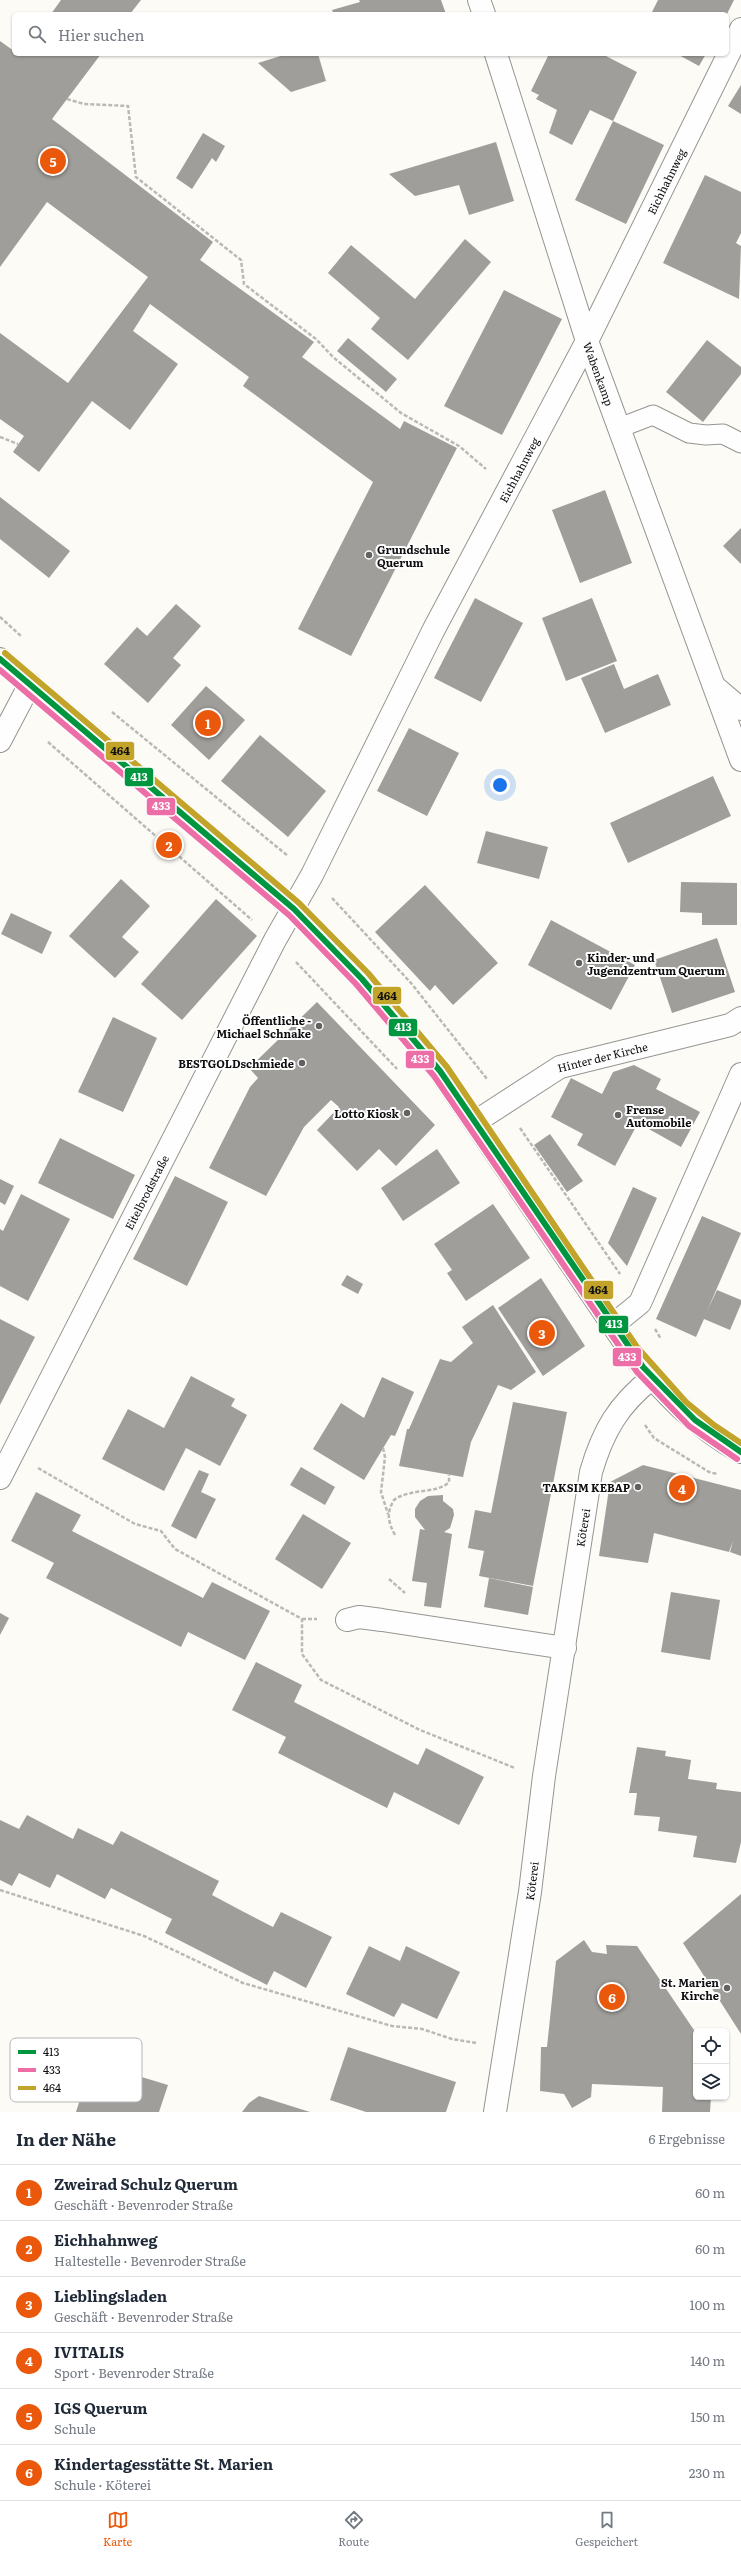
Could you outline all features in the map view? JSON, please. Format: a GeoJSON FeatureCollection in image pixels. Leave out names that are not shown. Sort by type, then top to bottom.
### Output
{"type":"FeatureCollection","features":[{"type":"Feature","properties":{"kind":"main road"},"geometry":{"type":"LineString","coordinates":[[0,659],[294,909],[331,944],[404,1027],[440,1071],[613,1325],[652,1378],[696,1422],[741,1452]]}},
{"type":"Feature","properties":{"kind":"street"},"geometry":{"type":"LineString","coordinates":[[479,0],[483,12]]}},
{"type":"Feature","properties":{"kind":"street","name":"Eichhahnweg"},"geometry":{"type":"LineString","coordinates":[[729,53],[741,29]]}},
{"type":"Feature","properties":{"kind":"street","name":"Wabenkamp"},"geometry":{"type":"LineString","coordinates":[[497,56],[587,341],[716,688]]}},
{"type":"Feature","properties":{"kind":"street","name":"Eichhahnweg"},"geometry":{"type":"LineString","coordinates":[[294,909],[434,629],[587,341],[728,56]]}},
{"type":"Feature","properties":{"kind":"street"},"geometry":{"type":"LineString","coordinates":[[0,741],[30,684]]}},
{"type":"Feature","properties":{"kind":"street"},"geometry":{"type":"LineString","coordinates":[[716,688],[741,709]]}},
{"type":"Feature","properties":{"kind":"street"},"geometry":{"type":"LineString","coordinates":[[716,688],[741,760]]}},
{"type":"Feature","properties":{"kind":"street","name":"Eitelbrodstraße"},"geometry":{"type":"LineString","coordinates":[[0,1478],[275,940],[294,909]]}},
{"type":"Feature","properties":{"kind":"street","name":"Hinter der Kirche"},"geometry":{"type":"LineString","coordinates":[[475,1122],[560,1067],[730,1025],[741,1018]]}},
{"type":"Feature","properties":{"kind":"street"},"geometry":{"type":"LineString","coordinates":[[613,1325],[640,1304],[741,1074]]}},
{"type":"Feature","properties":{"kind":"street","name":"Köterei"},"geometry":{"type":"LineString","coordinates":[[495,2112],[530,1892],[544,1776],[591,1472],[599,1445],[611,1420],[628,1398],[652,1378]]}},
{"type":"Feature","properties":{"kind":"street"},"geometry":{"type":"LineString","coordinates":[[347,1620],[359,1617],[565,1648]]}},
{"type":"Feature","properties":{"kind":"lane"},"geometry":{"type":"LineString","coordinates":[[619,428],[653,414],[689,433],[706,435],[723,434],[741,443]]}},
{"type":"Feature","properties":{"kind":"path"},"geometry":{"type":"LineString","coordinates":[[67,99],[84,104],[128,106],[136,177],[241,260],[244,284],[316,339],[401,413],[459,446],[508,489]]}},
{"type":"Feature","properties":{"kind":"path"},"geometry":{"type":"LineString","coordinates":[[0,437],[18,444]]}},
{"type":"Feature","properties":{"kind":"path"},"geometry":{"type":"LineString","coordinates":[[0,617],[23,637]]}},
{"type":"Feature","properties":{"kind":"path"},"geometry":{"type":"LineString","coordinates":[[106,707],[312,875]]}},
{"type":"Feature","properties":{"kind":"path"},"geometry":{"type":"LineString","coordinates":[[15,713],[275,940]]}},
{"type":"Feature","properties":{"kind":"path"},"geometry":{"type":"LineString","coordinates":[[383,1448],[385,1457],[381,1492],[390,1525],[395,1535]]}},
{"type":"Feature","properties":{"kind":"path"},"geometry":{"type":"LineString","coordinates":[[13,1453],[135,1524],[161,1531],[175,1549],[302,1619],[302,1654],[321,1680],[420,1730],[505,1765],[544,1776]]}},
{"type":"Feature","properties":{"kind":"path"},"geometry":{"type":"LineString","coordinates":[[388,1514],[394,1500],[401,1495],[445,1486],[449,1482],[449,1475]]}},
{"type":"Feature","properties":{"kind":"path"},"geometry":{"type":"LineString","coordinates":[[0,1890],[144,1936],[243,1983],[392,2026],[422,2029],[452,2039],[506,2047]]}},
{"type":"Feature","properties":{"kind":"building"},"geometry":{"type":"Polygon","coordinates":[[[61,0],[141,0],[132,12],[52,12],[61,0]]]}},
{"type":"Feature","properties":{"kind":"building"},"geometry":{"type":"Polygon","coordinates":[[[359,0],[441,0],[445,12],[333,12],[332,10],[360,2],[359,0]]]}},
{"type":"Feature","properties":{"kind":"building"},"geometry":{"type":"Polygon","coordinates":[[[658,0],[734,0],[728,12],[652,12],[658,0]]]}},
{"type":"Feature","properties":{"kind":"building"},"geometry":{"type":"Polygon","coordinates":[[[0,41],[12,50],[12,56],[99,56],[52,119],[213,242],[200,260],[314,342],[302,357],[400,429],[404,421],[457,448],[351,656],[298,629],[373,482],[243,386],[249,377],[150,304],[133,331],[178,364],[130,430],[92,401],[39,472],[13,452],[24,436],[0,419],[0,333],[68,383],[148,277],[47,202],[0,267],[0,41]]]}},
{"type":"Feature","properties":{"kind":"building"},"geometry":{"type":"Polygon","coordinates":[[[281,56],[319,56],[326,81],[291,92],[258,63],[281,56]]]}},
{"type":"Feature","properties":{"kind":"building"},"geometry":{"type":"Polygon","coordinates":[[[548,56],[606,56],[637,72],[613,121],[590,110],[572,145],[549,133],[557,110],[536,99],[539,95],[531,91],[548,56]]]}},
{"type":"Feature","properties":{"kind":"building"},"geometry":{"type":"Polygon","coordinates":[[[681,56],[705,56],[699,66],[681,56]]]}},
{"type":"Feature","properties":{"kind":"building"},"geometry":{"type":"Polygon","coordinates":[[[741,85],[741,114],[728,106],[741,85]]]}},
{"type":"Feature","properties":{"kind":"building"},"geometry":{"type":"Polygon","coordinates":[[[613,121],[664,145],[626,224],[575,200],[613,121]]]}},
{"type":"Feature","properties":{"kind":"building"},"geometry":{"type":"Polygon","coordinates":[[[203,133],[225,146],[216,162],[212,158],[192,189],[176,178],[203,133]]]}},
{"type":"Feature","properties":{"kind":"building"},"geometry":{"type":"Polygon","coordinates":[[[496,142],[514,201],[469,215],[459,185],[415,196],[389,174],[496,142]]]}},
{"type":"Feature","properties":{"kind":"building"},"geometry":{"type":"Polygon","coordinates":[[[705,175],[741,192],[741,233],[736,243],[741,246],[739,299],[663,263],[705,175]]]}},
{"type":"Feature","properties":{"kind":"building"},"geometry":{"type":"Polygon","coordinates":[[[465,239],[491,262],[408,360],[371,329],[380,318],[328,273],[351,245],[415,299],[465,239]]]}},
{"type":"Feature","properties":{"kind":"building"},"geometry":{"type":"Polygon","coordinates":[[[504,290],[562,319],[502,435],[444,406],[504,290]]]}},
{"type":"Feature","properties":{"kind":"building"},"geometry":{"type":"Polygon","coordinates":[[[348,338],[397,379],[386,392],[337,351],[348,338]]]}},
{"type":"Feature","properties":{"kind":"building"},"geometry":{"type":"Polygon","coordinates":[[[707,340],[741,367],[741,374],[703,422],[666,392],[707,340]]]}},
{"type":"Feature","properties":{"kind":"building"},"geometry":{"type":"Polygon","coordinates":[[[605,490],[632,563],[580,583],[552,510],[605,490]]]}},
{"type":"Feature","properties":{"kind":"building"},"geometry":{"type":"Polygon","coordinates":[[[0,497],[70,551],[49,578],[0,539],[0,497]]]}},
{"type":"Feature","properties":{"kind":"building"},"geometry":{"type":"Polygon","coordinates":[[[741,528],[741,564],[723,546],[741,528]]]}},
{"type":"Feature","properties":{"kind":"building"},"geometry":{"type":"Polygon","coordinates":[[[475,598],[523,623],[481,702],[434,678],[475,598]]]}},
{"type":"Feature","properties":{"kind":"building"},"geometry":{"type":"Polygon","coordinates":[[[592,598],[617,661],[566,681],[542,618],[592,598]]]}},
{"type":"Feature","properties":{"kind":"building"},"geometry":{"type":"Polygon","coordinates":[[[176,604],[201,626],[173,658],[181,665],[148,703],[104,664],[137,627],[147,636],[176,604]]]}},
{"type":"Feature","properties":{"kind":"building"},"geometry":{"type":"Polygon","coordinates":[[[614,664],[624,689],[658,674],[671,705],[605,733],[581,678],[614,664]]]}},
{"type":"Feature","properties":{"kind":"building"},"geometry":{"type":"Polygon","coordinates":[[[206,686],[245,720],[209,760],[171,725],[206,686]]]}},
{"type":"Feature","properties":{"kind":"building"},"geometry":{"type":"Polygon","coordinates":[[[409,728],[459,753],[427,816],[377,791],[409,728]]]}},
{"type":"Feature","properties":{"kind":"building"},"geometry":{"type":"Polygon","coordinates":[[[260,735],[326,791],[288,837],[221,781],[260,735]]]}},
{"type":"Feature","properties":{"kind":"building"},"geometry":{"type":"Polygon","coordinates":[[[713,776],[731,816],[628,863],[610,823],[713,776]]]}},
{"type":"Feature","properties":{"kind":"building"},"geometry":{"type":"Polygon","coordinates":[[[486,831],[548,847],[539,879],[477,863],[486,831]]]}},
{"type":"Feature","properties":{"kind":"building"},"geometry":{"type":"Polygon","coordinates":[[[121,879],[150,906],[122,937],[139,952],[115,978],[69,936],[121,879]]]}},
{"type":"Feature","properties":{"kind":"building"},"geometry":{"type":"Polygon","coordinates":[[[681,882],[737,883],[737,925],[702,925],[702,913],[680,912],[681,882]]]}},
{"type":"Feature","properties":{"kind":"building"},"geometry":{"type":"Polygon","coordinates":[[[425,885],[498,963],[453,1005],[435,985],[430,991],[375,932],[425,885]]]}},
{"type":"Feature","properties":{"kind":"building"},"geometry":{"type":"Polygon","coordinates":[[[216,899],[257,936],[182,1020],[141,984],[216,899]]]}},
{"type":"Feature","properties":{"kind":"building"},"geometry":{"type":"Polygon","coordinates":[[[11,913],[52,932],[42,954],[1,934],[11,913]]]}},
{"type":"Feature","properties":{"kind":"building"},"geometry":{"type":"Polygon","coordinates":[[[551,920],[635,965],[611,1010],[528,965],[551,920]]]}},
{"type":"Feature","properties":{"kind":"building"},"geometry":{"type":"Polygon","coordinates":[[[717,938],[735,992],[672,1013],[654,960],[717,938]]]}},
{"type":"Feature","properties":{"kind":"building"},"geometry":{"type":"Polygon","coordinates":[[[317,1002],[435,1125],[396,1166],[379,1149],[357,1171],[317,1130],[339,1107],[331,1100],[304,1127],[266,1196],[209,1168],[250,1087],[258,1078],[249,1068],[317,1002]]]}},
{"type":"Feature","properties":{"kind":"building"},"geometry":{"type":"Polygon","coordinates":[[[113,1017],[157,1038],[123,1112],[78,1092],[113,1017]]]}},
{"type":"Feature","properties":{"kind":"building"},"geometry":{"type":"Polygon","coordinates":[[[634,1065],[661,1079],[656,1089],[700,1112],[681,1147],[638,1123],[615,1166],[577,1145],[583,1134],[551,1117],[571,1078],[602,1094],[613,1072],[634,1065]]]}},
{"type":"Feature","properties":{"kind":"building"},"geometry":{"type":"Polygon","coordinates":[[[550,1134],[583,1181],[567,1192],[534,1145],[550,1134]]]}},
{"type":"Feature","properties":{"kind":"building"},"geometry":{"type":"Polygon","coordinates":[[[60,1138],[135,1175],[113,1219],[38,1183],[60,1138]]]}},
{"type":"Feature","properties":{"kind":"building"},"geometry":{"type":"Polygon","coordinates":[[[437,1149],[460,1183],[403,1221],[381,1188],[437,1149]]]}},
{"type":"Feature","properties":{"kind":"building"},"geometry":{"type":"Polygon","coordinates":[[[175,1176],[228,1202],[187,1286],[133,1259],[175,1176]]]}},
{"type":"Feature","properties":{"kind":"building"},"geometry":{"type":"Polygon","coordinates":[[[0,1179],[14,1186],[5,1205],[0,1202],[0,1179]]]}},
{"type":"Feature","properties":{"kind":"building"},"geometry":{"type":"Polygon","coordinates":[[[633,1187],[657,1198],[627,1266],[608,1243],[633,1187]]]}},
{"type":"Feature","properties":{"kind":"building"},"geometry":{"type":"Polygon","coordinates":[[[21,1194],[70,1219],[28,1301],[0,1286],[0,1229],[3,1231],[21,1194]]]}},
{"type":"Feature","properties":{"kind":"building"},"geometry":{"type":"Polygon","coordinates":[[[493,1204],[530,1258],[466,1301],[447,1273],[452,1270],[434,1244],[493,1204]]]}},
{"type":"Feature","properties":{"kind":"building"},"geometry":{"type":"Polygon","coordinates":[[[702,1216],[741,1233],[707,1311],[717,1290],[741,1300],[741,1304],[730,1330],[704,1319],[696,1337],[656,1319],[702,1216]]]}},
{"type":"Feature","properties":{"kind":"building"},"geometry":{"type":"Polygon","coordinates":[[[347,1275],[363,1284],[358,1294],[341,1285],[347,1275]]]}},
{"type":"Feature","properties":{"kind":"building"},"geometry":{"type":"Polygon","coordinates":[[[541,1278],[585,1346],[543,1376],[498,1308],[541,1278]]]}},
{"type":"Feature","properties":{"kind":"building"},"geometry":{"type":"Polygon","coordinates":[[[493,1305],[536,1372],[511,1390],[498,1385],[471,1442],[463,1477],[399,1466],[407,1429],[409,1429],[440,1359],[451,1362],[473,1343],[462,1327],[493,1305]]]}},
{"type":"Feature","properties":{"kind":"building"},"geometry":{"type":"Polygon","coordinates":[[[0,1319],[35,1337],[0,1405],[0,1319]]]}},
{"type":"Feature","properties":{"kind":"building"},"geometry":{"type":"Polygon","coordinates":[[[191,1376],[235,1399],[231,1406],[247,1415],[220,1466],[186,1448],[164,1491],[102,1459],[128,1409],[164,1428],[191,1376]]]}},
{"type":"Feature","properties":{"kind":"building"},"geometry":{"type":"Polygon","coordinates":[[[382,1377],[414,1392],[395,1436],[391,1435],[364,1480],[313,1449],[341,1403],[364,1418],[382,1377]]]}},
{"type":"Feature","properties":{"kind":"building"},"geometry":{"type":"Polygon","coordinates":[[[513,1402],[567,1412],[533,1586],[479,1576],[484,1551],[468,1548],[475,1510],[491,1513],[513,1402]]]}},
{"type":"Feature","properties":{"kind":"building"},"geometry":{"type":"Polygon","coordinates":[[[643,1465],[741,1490],[741,1556],[730,1552],[733,1541],[729,1552],[654,1533],[648,1563],[599,1556],[610,1482],[643,1465]]]}},
{"type":"Feature","properties":{"kind":"building"},"geometry":{"type":"Polygon","coordinates":[[[301,1467],[335,1487],[325,1505],[290,1485],[301,1467]]]}},
{"type":"Feature","properties":{"kind":"building"},"geometry":{"type":"Polygon","coordinates":[[[199,1470],[209,1474],[201,1492],[216,1499],[196,1539],[171,1526],[199,1470]]]}},
{"type":"Feature","properties":{"kind":"building"},"geometry":{"type":"Polygon","coordinates":[[[36,1492],[81,1515],[72,1531],[203,1598],[212,1582],[270,1611],[245,1660],[188,1632],[181,1647],[46,1578],[54,1563],[11,1541],[36,1492]]]}},
{"type":"Feature","properties":{"kind":"building"},"geometry":{"type":"Polygon","coordinates":[[[443,1495],[443,1501],[453,1509],[454,1515],[450,1528],[444,1532],[452,1534],[441,1608],[424,1606],[427,1583],[412,1581],[420,1529],[425,1530],[415,1517],[415,1509],[420,1501],[428,1496],[443,1495]]]}},
{"type":"Feature","properties":{"kind":"building"},"geometry":{"type":"Polygon","coordinates":[[[303,1514],[351,1543],[322,1589],[275,1559],[303,1514]]]}},
{"type":"Feature","properties":{"kind":"building"},"geometry":{"type":"Polygon","coordinates":[[[489,1578],[533,1587],[528,1615],[484,1607],[489,1578]]]}},
{"type":"Feature","properties":{"kind":"building"},"geometry":{"type":"Polygon","coordinates":[[[671,1592],[720,1600],[710,1660],[661,1652],[671,1592]]]}},
{"type":"Feature","properties":{"kind":"building"},"geometry":{"type":"Polygon","coordinates":[[[0,1613],[9,1618],[0,1635],[0,1613]]]}},
{"type":"Feature","properties":{"kind":"building"},"geometry":{"type":"Polygon","coordinates":[[[256,1662],[302,1685],[294,1702],[418,1765],[426,1748],[484,1777],[459,1825],[394,1792],[387,1808],[278,1753],[286,1737],[232,1710],[256,1662]]]}},
{"type":"Feature","properties":{"kind":"building"},"geometry":{"type":"Polygon","coordinates":[[[637,1747],[666,1751],[665,1756],[691,1760],[688,1779],[717,1783],[716,1789],[741,1792],[741,1842],[736,1863],[693,1857],[697,1836],[658,1831],[660,1817],[634,1815],[637,1793],[629,1793],[637,1747]]]}},
{"type":"Feature","properties":{"kind":"building"},"geometry":{"type":"Polygon","coordinates":[[[27,1815],[73,1839],[78,1828],[113,1845],[121,1831],[219,1881],[212,1895],[273,1927],[281,1912],[332,1937],[306,1988],[274,1971],[267,1985],[165,1933],[172,1919],[111,1888],[105,1899],[57,1874],[50,1888],[19,1873],[12,1886],[0,1880],[0,1820],[19,1829],[27,1815]]]}},
{"type":"Feature","properties":{"kind":"building","name":"St. Marien Kirche"},"geometry":{"type":"Polygon","coordinates":[[[741,1894],[741,2034],[683,1943],[741,1894]]]}},
{"type":"Feature","properties":{"kind":"building"},"geometry":{"type":"Polygon","coordinates":[[[584,1940],[592,1952],[607,1954],[606,1945],[637,1946],[693,2029],[693,2100],[711,2100],[710,2112],[662,2112],[663,2087],[592,2084],[591,2097],[572,2108],[564,2094],[540,2091],[541,2047],[547,2047],[556,1961],[584,1940]]]}},
{"type":"Feature","properties":{"kind":"building"},"geometry":{"type":"Polygon","coordinates":[[[369,1946],[400,1961],[406,1946],[460,1972],[437,2019],[402,2003],[394,2017],[346,1994],[369,1946]]]}},
{"type":"Feature","properties":{"kind":"building"},"geometry":{"type":"Polygon","coordinates":[[[348,2047],[456,2082],[446,2112],[366,2112],[330,2100],[348,2047]]]}},
{"type":"Feature","properties":{"kind":"building"},"geometry":{"type":"Polygon","coordinates":[[[142,2077],[168,2085],[159,2112],[76,2112],[79,2102],[142,2102],[142,2077]]]}},
{"type":"Feature","properties":{"kind":"building"},"geometry":{"type":"Polygon","coordinates":[[[259,2096],[310,2112],[242,2112],[249,2103],[259,2096]]]}},
{"type":"Feature","properties":{"kind":"transit line","name":"464"},"geometry":{"type":"LineString","coordinates":[[5,653],[299,903],[368,973],[447,1067],[637,1347],[686,1402],[714,1425],[741,1443]]}},
{"type":"Feature","properties":{"kind":"transit line","name":"413"},"geometry":{"type":"LineString","coordinates":[[0,659],[294,909],[362,979],[440,1071],[643,1367],[695,1420],[741,1452]]}},
{"type":"Feature","properties":{"kind":"transit line","name":"433"},"geometry":{"type":"LineString","coordinates":[[0,670],[289,915],[356,984],[434,1076],[637,1372],[689,1426],[737,1459]]}},
{"type":"Feature","properties":{"kind":"place","name":"IGS Querum"},"geometry":{"type":"Point","coordinates":[53,161]}},
{"type":"Feature","properties":{"kind":"place","name":"Grundschule Querum"},"geometry":{"type":"Point","coordinates":[369,555]}},
{"type":"Feature","properties":{"kind":"place","name":"Zweirad Schulz Querum"},"geometry":{"type":"Point","coordinates":[208,723]}},
{"type":"Feature","properties":{"kind":"place","name":"Eichhahnweg"},"geometry":{"type":"Point","coordinates":[169,845]}},
{"type":"Feature","properties":{"kind":"place","name":"Kinder- und Jugendzentrum Querum"},"geometry":{"type":"Point","coordinates":[579,963]}},
{"type":"Feature","properties":{"kind":"place","name":"Öffentliche - Michael Schnake"},"geometry":{"type":"Point","coordinates":[319,1026]}},
{"type":"Feature","properties":{"kind":"place","name":"BESTGOLDschmiede"},"geometry":{"type":"Point","coordinates":[302,1063]}},
{"type":"Feature","properties":{"kind":"place","name":"Lotto Kiosk"},"geometry":{"type":"Point","coordinates":[407,1113]}},
{"type":"Feature","properties":{"kind":"place","name":"Frense Automobile"},"geometry":{"type":"Point","coordinates":[618,1115]}},
{"type":"Feature","properties":{"kind":"place","name":"Lieblingsladen"},"geometry":{"type":"Point","coordinates":[542,1333]}},
{"type":"Feature","properties":{"kind":"place","name":"TAKSIM KEBAP"},"geometry":{"type":"Point","coordinates":[638,1487]}},
{"type":"Feature","properties":{"kind":"place","name":"IVITALIS"},"geometry":{"type":"Point","coordinates":[682,1488]}},
{"type":"Feature","properties":{"kind":"place","name":"St. Marien Kirche"},"geometry":{"type":"Point","coordinates":[727,1988]}},
{"type":"Feature","properties":{"kind":"place","name":"Kindertagesstätte St. Marien"},"geometry":{"type":"Point","coordinates":[612,1997]}}]}
